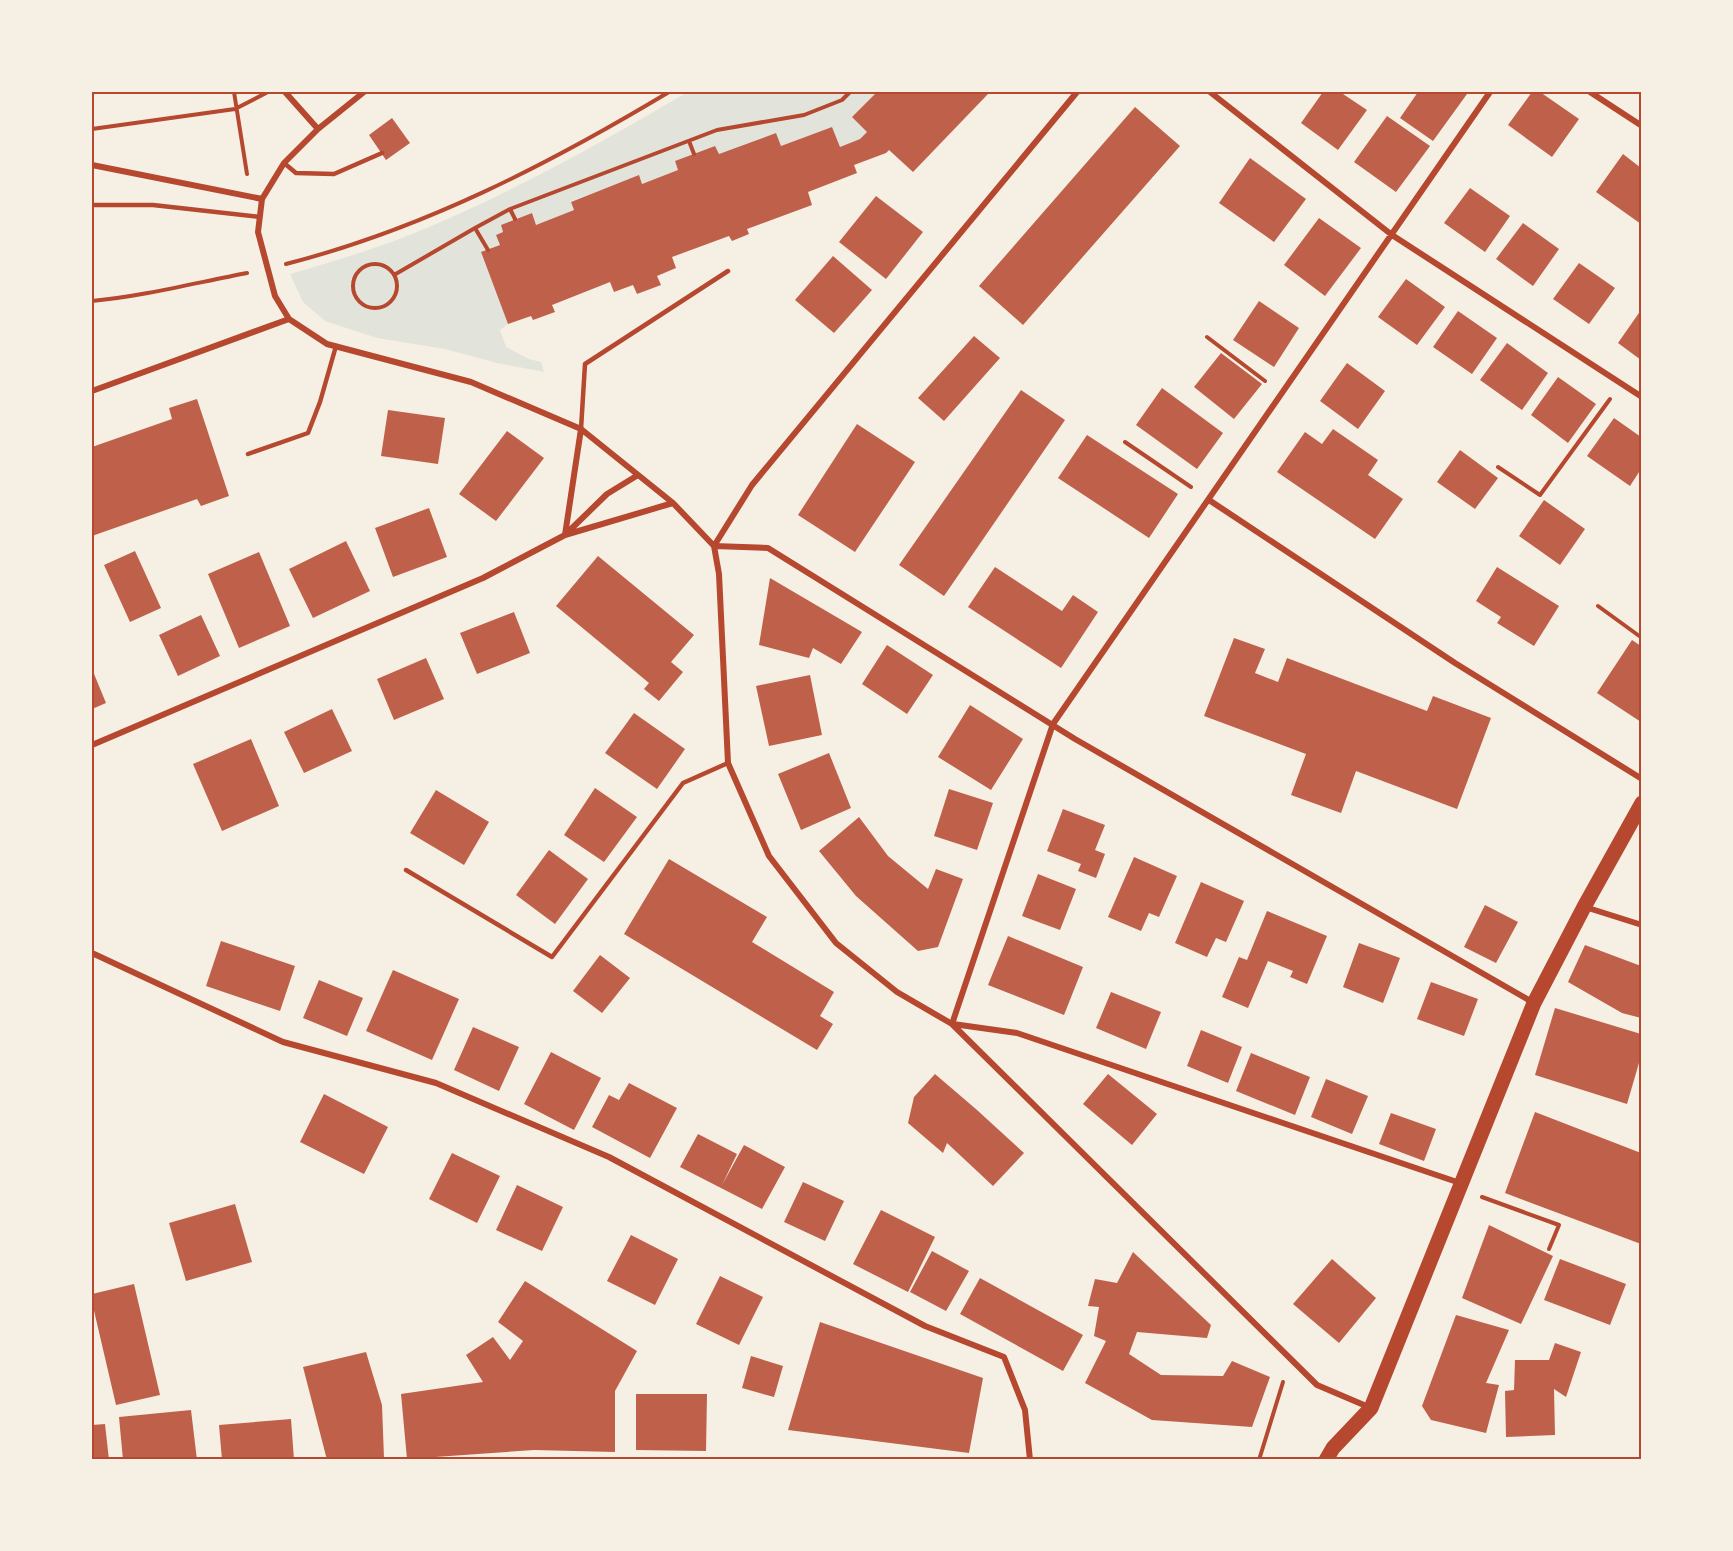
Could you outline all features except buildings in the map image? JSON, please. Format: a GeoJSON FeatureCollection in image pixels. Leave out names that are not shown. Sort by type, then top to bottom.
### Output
{"type":"FeatureCollection","features":[{"type":"Feature","properties":{"kind":"main road"},"geometry":{"type":"LineString","coordinates":[[1326,1460],[1333,1448],[1371,1408],[1534,1003],[1641,803]]}},
{"type":"Feature","properties":{"kind":"street"},"geometry":{"type":"LineString","coordinates":[[285,92],[318,129]]}},
{"type":"Feature","properties":{"kind":"street"},"geometry":{"type":"LineString","coordinates":[[364,92],[318,129],[284,163],[262,199],[258,232],[274,296],[289,320],[327,344],[471,382],[581,429],[673,503],[714,546],[719,574],[728,763],[769,856],[836,943],[897,992],[952,1024],[1317,1385],[1371,1408]]}},
{"type":"Feature","properties":{"kind":"street"},"geometry":{"type":"LineString","coordinates":[[714,546],[752,485],[1077,92]]}},
{"type":"Feature","properties":{"kind":"street"},"geometry":{"type":"LineString","coordinates":[[1210,92],[1392,235],[1641,397]]}},
{"type":"Feature","properties":{"kind":"street"},"geometry":{"type":"LineString","coordinates":[[952,1024],[1053,724],[1490,92]]}},
{"type":"Feature","properties":{"kind":"street"},"geometry":{"type":"LineString","coordinates":[[1590,92],[1641,126]]}},
{"type":"Feature","properties":{"kind":"street"},"geometry":{"type":"LineString","coordinates":[[92,165],[262,199]]}},
{"type":"Feature","properties":{"kind":"street"},"geometry":{"type":"LineString","coordinates":[[92,391],[289,320]]}},
{"type":"Feature","properties":{"kind":"street"},"geometry":{"type":"LineString","coordinates":[[565,535],[581,429]]}},
{"type":"Feature","properties":{"kind":"street"},"geometry":{"type":"LineString","coordinates":[[565,535],[607,494],[638,475]]}},
{"type":"Feature","properties":{"kind":"street"},"geometry":{"type":"LineString","coordinates":[[1209,500],[1455,663],[1641,779]]}},
{"type":"Feature","properties":{"kind":"street"},"geometry":{"type":"LineString","coordinates":[[92,745],[483,578],[565,535],[673,503]]}},
{"type":"Feature","properties":{"kind":"street"},"geometry":{"type":"LineString","coordinates":[[714,546],[768,548],[1085,745],[1534,1003]]}},
{"type":"Feature","properties":{"kind":"street"},"geometry":{"type":"LineString","coordinates":[[1584,907],[1641,925]]}},
{"type":"Feature","properties":{"kind":"street"},"geometry":{"type":"LineString","coordinates":[[92,953],[283,1042],[436,1083],[609,1157],[925,1326],[1004,1357],[1025,1410],[1030,1460]]}},
{"type":"Feature","properties":{"kind":"street"},"geometry":{"type":"LineString","coordinates":[[952,1024],[1017,1033],[1460,1186]]}},
{"type":"Feature","properties":{"kind":"lane"},"geometry":{"type":"LineString","coordinates":[[284,163],[296,173],[334,174],[382,153]]}},
{"type":"Feature","properties":{"kind":"lane"},"geometry":{"type":"LineString","coordinates":[[92,206],[153,205],[260,217]]}},
{"type":"Feature","properties":{"kind":"lane"},"geometry":{"type":"LineString","coordinates":[[581,429],[585,364],[728,271]]}},
{"type":"Feature","properties":{"kind":"lane"},"geometry":{"type":"LineString","coordinates":[[248,454],[308,433],[320,402],[336,346]]}},
{"type":"Feature","properties":{"kind":"lane"},"geometry":{"type":"LineString","coordinates":[[406,870],[552,957],[683,783],[728,763]]}},
{"type":"Feature","properties":{"kind":"path"},"geometry":{"type":"LineString","coordinates":[[234,92],[250,196]]}},
{"type":"Feature","properties":{"kind":"path"},"geometry":{"type":"LineString","coordinates":[[92,129],[235,109],[270,92]]}},
{"type":"Feature","properties":{"kind":"path"},"geometry":{"type":"LineString","coordinates":[[92,301],[118,299],[267,269],[351,245],[475,197],[562,154],[669,92]]}},
{"type":"Feature","properties":{"kind":"path"},"geometry":{"type":"LineString","coordinates":[[394,275],[510,209],[717,130],[804,115],[842,100],[850,92]]}},
{"type":"Feature","properties":{"kind":"path"},"geometry":{"type":"LineString","coordinates":[[689,141],[694,154]]}},
{"type":"Feature","properties":{"kind":"path"},"geometry":{"type":"LineString","coordinates":[[510,209],[515,219]]}},
{"type":"Feature","properties":{"kind":"path"},"geometry":{"type":"LineString","coordinates":[[475,228],[488,250]]}},
{"type":"Feature","properties":{"kind":"path"},"geometry":{"type":"LineString","coordinates":[[367,265],[382,265],[394,275],[397,282],[394,297],[382,306],[369,307],[354,293],[354,280],[357,273],[367,265]]}},
{"type":"Feature","properties":{"kind":"path"},"geometry":{"type":"LineString","coordinates":[[1207,337],[1282,395]]}},
{"type":"Feature","properties":{"kind":"path"},"geometry":{"type":"LineString","coordinates":[[1498,466],[1540,495],[1621,384]]}},
{"type":"Feature","properties":{"kind":"path"},"geometry":{"type":"LineString","coordinates":[[1125,442],[1209,500]]}},
{"type":"Feature","properties":{"kind":"path"},"geometry":{"type":"LineString","coordinates":[[1598,606],[1641,638]]}},
{"type":"Feature","properties":{"kind":"path"},"geometry":{"type":"LineString","coordinates":[[1460,1186],[1559,1225],[1549,1250]]}},
{"type":"Feature","properties":{"kind":"path"},"geometry":{"type":"LineString","coordinates":[[1259,1460],[1290,1358]]}},
{"type":"Feature","properties":{"kind":"shaded area"},"geometry":{"type":"Polygon","coordinates":[[[688,92],[877,92],[852,117],[867,132],[860,139],[840,147],[832,127],[781,146],[776,133],[719,154],[715,146],[675,161],[678,170],[642,184],[639,176],[571,201],[574,210],[536,225],[531,213],[501,225],[503,232],[496,235],[500,245],[481,253],[508,324],[500,330],[506,347],[529,359],[541,362],[544,372],[497,363],[445,349],[377,338],[325,321],[303,302],[290,274],[412,234],[483,203],[553,168],[688,92]]]}}]}
